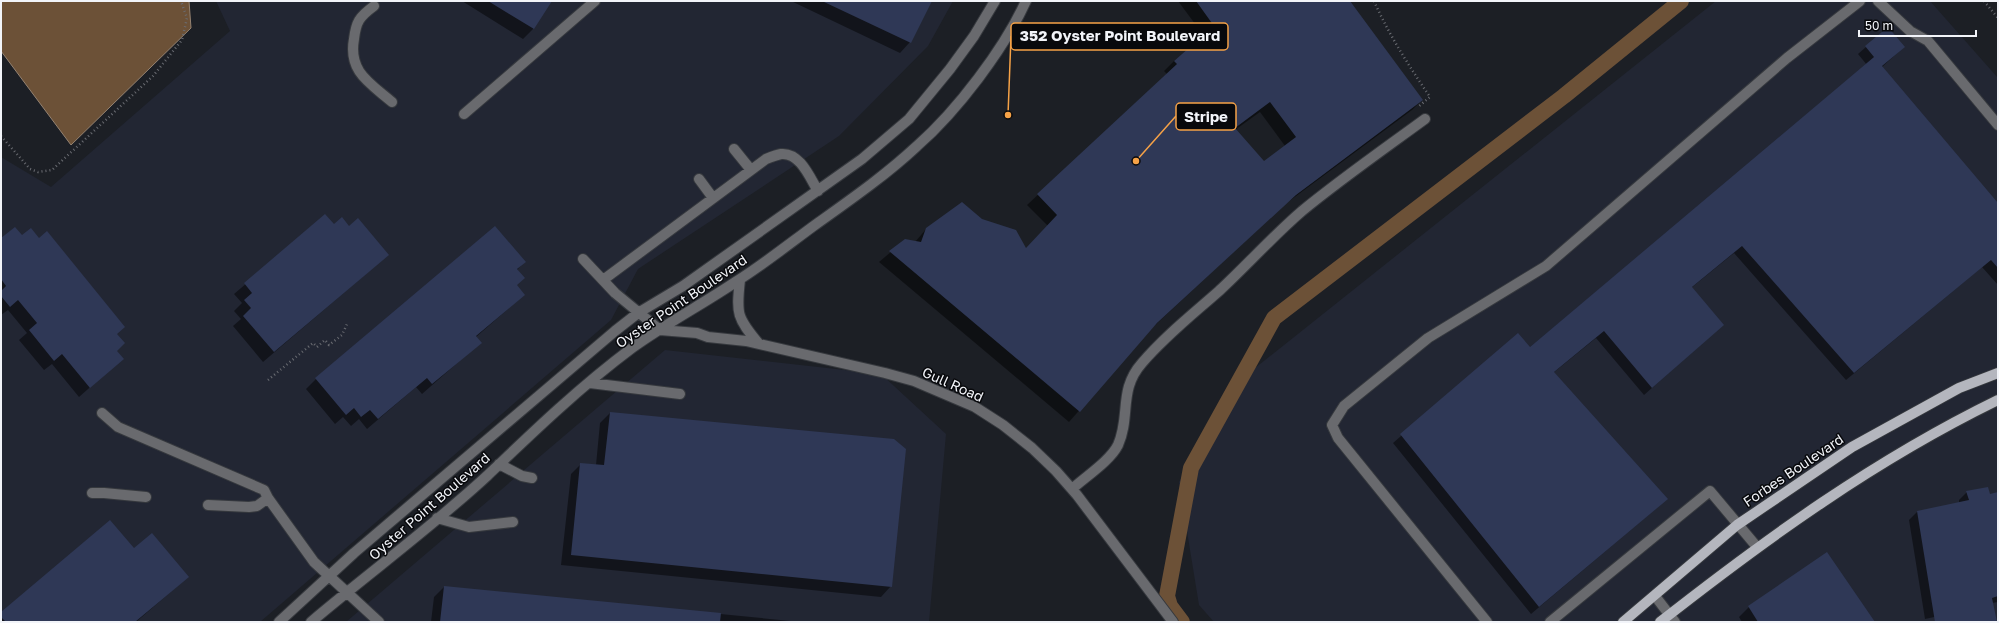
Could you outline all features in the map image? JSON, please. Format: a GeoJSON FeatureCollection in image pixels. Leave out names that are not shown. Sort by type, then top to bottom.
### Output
{"type":"FeatureCollection","features":[{"type":"Feature","properties":{"kind":"main road","name":"Forbes Boulevard"},"geometry":{"type":"LineString","coordinates":[[1623,622],[1737,525],[1852,447],[1959,388],[1998,373]]}},
{"type":"Feature","properties":{"kind":"main road"},"geometry":{"type":"LineString","coordinates":[[1660,622],[1672,619],[1757,547],[1832,499],[1898,454],[1956,421],[1998,400]]}},
{"type":"Feature","properties":{"kind":"street"},"geometry":{"type":"LineString","coordinates":[[464,114],[595,1]]}},
{"type":"Feature","properties":{"kind":"street","name":"Oyster Point Boulevard"},"geometry":{"type":"LineString","coordinates":[[279,622],[375,535],[638,313],[683,286],[818,191],[862,159],[910,119],[974,36],[995,1]]}},
{"type":"Feature","properties":{"kind":"street","name":"Oyster Point Boulevard"},"geometry":{"type":"LineString","coordinates":[[311,622],[437,518],[499,464],[553,413],[632,348],[740,280],[850,200],[919,145],[957,105],[995,54],[1017,20],[1026,1]]}},
{"type":"Feature","properties":{"kind":"street"},"geometry":{"type":"LineString","coordinates":[[1487,622],[1338,438],[1332,424],[1344,406],[1428,338],[1546,266],[1787,58],[1860,1]]}},
{"type":"Feature","properties":{"kind":"street"},"geometry":{"type":"LineString","coordinates":[[1878,1],[1910,31],[1928,42],[1998,126]]}},
{"type":"Feature","properties":{"kind":"street"},"geometry":{"type":"LineString","coordinates":[[374,6],[360,16],[355,30],[352,50],[356,67],[364,78],[392,102]]}},
{"type":"Feature","properties":{"kind":"street"},"geometry":{"type":"LineString","coordinates":[[1072,488],[1098,466],[1117,446],[1124,417],[1124,399],[1130,380],[1141,364],[1166,337],[1220,290],[1301,212],[1425,118]]}},
{"type":"Feature","properties":{"kind":"street"},"geometry":{"type":"LineString","coordinates":[[734,149],[751,170]]}},
{"type":"Feature","properties":{"kind":"street"},"geometry":{"type":"LineString","coordinates":[[603,280],[766,158],[783,154],[795,157],[806,170],[818,191]]}},
{"type":"Feature","properties":{"kind":"street"},"geometry":{"type":"LineString","coordinates":[[699,179],[713,198]]}},
{"type":"Feature","properties":{"kind":"street"},"geometry":{"type":"LineString","coordinates":[[583,259],[638,313],[660,330]]}},
{"type":"Feature","properties":{"kind":"street"},"geometry":{"type":"LineString","coordinates":[[740,280],[737,301],[738,313],[746,330],[759,344]]}},
{"type":"Feature","properties":{"kind":"street","name":"Gull Road"},"geometry":{"type":"LineString","coordinates":[[660,330],[697,333],[708,337],[759,344],[885,373],[914,381],[975,407],[1003,425],[1032,448],[1072,488],[1173,622]]}},
{"type":"Feature","properties":{"kind":"street"},"geometry":{"type":"LineString","coordinates":[[590,383],[680,394]]}},
{"type":"Feature","properties":{"kind":"street"},"geometry":{"type":"LineString","coordinates":[[102,413],[118,427],[264,490],[268,498],[314,562],[379,622]]}},
{"type":"Feature","properties":{"kind":"street"},"geometry":{"type":"LineString","coordinates":[[499,464],[522,476],[532,478]]}},
{"type":"Feature","properties":{"kind":"street"},"geometry":{"type":"LineString","coordinates":[[1550,622],[1710,491],[1757,547]]}},
{"type":"Feature","properties":{"kind":"street"},"geometry":{"type":"LineString","coordinates":[[92,493],[104,492],[146,497]]}},
{"type":"Feature","properties":{"kind":"street"},"geometry":{"type":"LineString","coordinates":[[208,505],[249,507],[257,506],[268,498]]}},
{"type":"Feature","properties":{"kind":"street"},"geometry":{"type":"LineString","coordinates":[[437,518],[469,527],[513,522]]}},
{"type":"Feature","properties":{"kind":"street"},"geometry":{"type":"LineString","coordinates":[[1655,596],[1672,619]]}},
{"type":"Feature","properties":{"kind":"path"},"geometry":{"type":"LineString","coordinates":[[1,136],[30,169],[38,172],[52,170],[153,76],[182,40],[187,18],[181,1]]}},
{"type":"Feature","properties":{"kind":"path"},"geometry":{"type":"LineString","coordinates":[[1374,1],[1384,23],[1403,56],[1430,97],[1418,107],[1425,118]]}},
{"type":"Feature","properties":{"kind":"path"},"geometry":{"type":"LineString","coordinates":[[1984,1],[1998,18]]}},
{"type":"Feature","properties":{"kind":"path"},"geometry":{"type":"LineString","coordinates":[[268,380],[313,343],[317,347],[325,340],[329,345],[342,335],[347,324]]}},
{"type":"Feature","properties":{"kind":"shaded area"},"geometry":{"type":"Polygon","coordinates":[[[1,1],[189,1],[191,28],[71,145],[1,51],[1,1]]]}},
{"type":"Feature","properties":{"kind":"shaded area"},"geometry":{"type":"Polygon","coordinates":[[[216,1],[953,1],[928,46],[839,136],[638,269],[611,320],[260,622],[1,622],[1,157],[51,187],[230,31],[216,1]]]}},
{"type":"Feature","properties":{"kind":"shaded area"},"geometry":{"type":"Polygon","coordinates":[[[1716,1],[1930,1],[1998,78],[1998,622],[1214,622],[1199,605],[1179,482],[1235,384],[1716,1]]]}},
{"type":"Feature","properties":{"kind":"shaded area"},"geometry":{"type":"Polygon","coordinates":[[[665,350],[881,374],[946,434],[929,622],[346,622],[665,350]]]}},
{"type":"Feature","properties":{"kind":"building"},"geometry":{"type":"Polygon","coordinates":[[[488,1],[552,1],[534,29],[488,1]]]}},
{"type":"Feature","properties":{"kind":"building"},"geometry":{"type":"Polygon","coordinates":[[[822,1],[932,1],[911,43],[822,1]]]}},
{"type":"Feature","properties":{"kind":"building"},"geometry":{"type":"Polygon","coordinates":[[[1196,1],[1350,1],[1423,100],[1296,195],[1157,323],[1080,412],[889,251],[905,239],[921,242],[926,228],[962,202],[982,219],[1016,230],[1026,248],[1057,215],[1037,194],[1177,64],[1174,61],[1214,26],[1196,1]],[[1270,102],[1235,128],[1264,161],[1296,137],[1270,102]]]}},
{"type":"Feature","properties":{"kind":"building"},"geometry":{"type":"Polygon","coordinates":[[[1888,27],[1905,47],[1882,66],[1998,203],[1998,268],[1991,260],[1854,373],[1742,246],[1692,287],[1724,325],[1652,388],[1604,331],[1554,372],[1668,499],[1539,607],[1400,434],[1518,333],[1530,347],[1874,57],[1865,46],[1888,27]]]}},
{"type":"Feature","properties":{"kind":"building"},"geometry":{"type":"Polygon","coordinates":[[[325,214],[334,224],[342,217],[349,226],[358,218],[389,255],[274,352],[243,316],[251,308],[244,300],[252,293],[244,283],[325,214]]]}},
{"type":"Feature","properties":{"kind":"building"},"geometry":{"type":"Polygon","coordinates":[[[495,226],[526,262],[517,269],[525,278],[517,285],[525,295],[476,336],[482,343],[432,384],[427,378],[378,419],[370,410],[361,417],[354,408],[346,415],[315,378],[495,226]]]}},
{"type":"Feature","properties":{"kind":"building"},"geometry":{"type":"Polygon","coordinates":[[[15,227],[22,235],[31,228],[39,238],[47,231],[125,327],[117,334],[125,343],[117,351],[124,359],[90,388],[62,354],[54,361],[29,330],[37,323],[18,300],[10,307],[1,296],[1,291],[6,286],[1,279],[1,238],[15,227]]]}},
{"type":"Feature","properties":{"kind":"building"},"geometry":{"type":"Polygon","coordinates":[[[610,412],[894,439],[906,449],[892,587],[571,555],[580,463],[604,465],[610,412]]]}},
{"type":"Feature","properties":{"kind":"building"},"geometry":{"type":"Polygon","coordinates":[[[1988,487],[1990,494],[1998,492],[1998,596],[1992,598],[1997,622],[1935,622],[1917,511],[1969,500],[1966,491],[1988,487]]]}},
{"type":"Feature","properties":{"kind":"building"},"geometry":{"type":"Polygon","coordinates":[[[110,520],[134,548],[152,533],[189,577],[135,622],[6,622],[1,617],[1,612],[110,520]]]}},
{"type":"Feature","properties":{"kind":"building"},"geometry":{"type":"Polygon","coordinates":[[[1827,552],[1875,622],[1758,622],[1748,606],[1827,552]]]}},
{"type":"Feature","properties":{"kind":"building"},"geometry":{"type":"Polygon","coordinates":[[[444,586],[721,613],[720,622],[440,622],[444,586]]]}},
{"type":"Feature","properties":{"kind":"waterway"},"geometry":{"type":"LineString","coordinates":[[1182,622],[1170,606],[1167,596],[1191,468],[1274,318],[1564,96],[1681,1]]}},
{"type":"Feature","properties":{"kind":"place","name":"352 Oyster Point Boulevard"},"geometry":{"type":"Point","coordinates":[1008,115]}},
{"type":"Feature","properties":{"kind":"place","name":"Stripe"},"geometry":{"type":"Point","coordinates":[1136,161]}}]}
